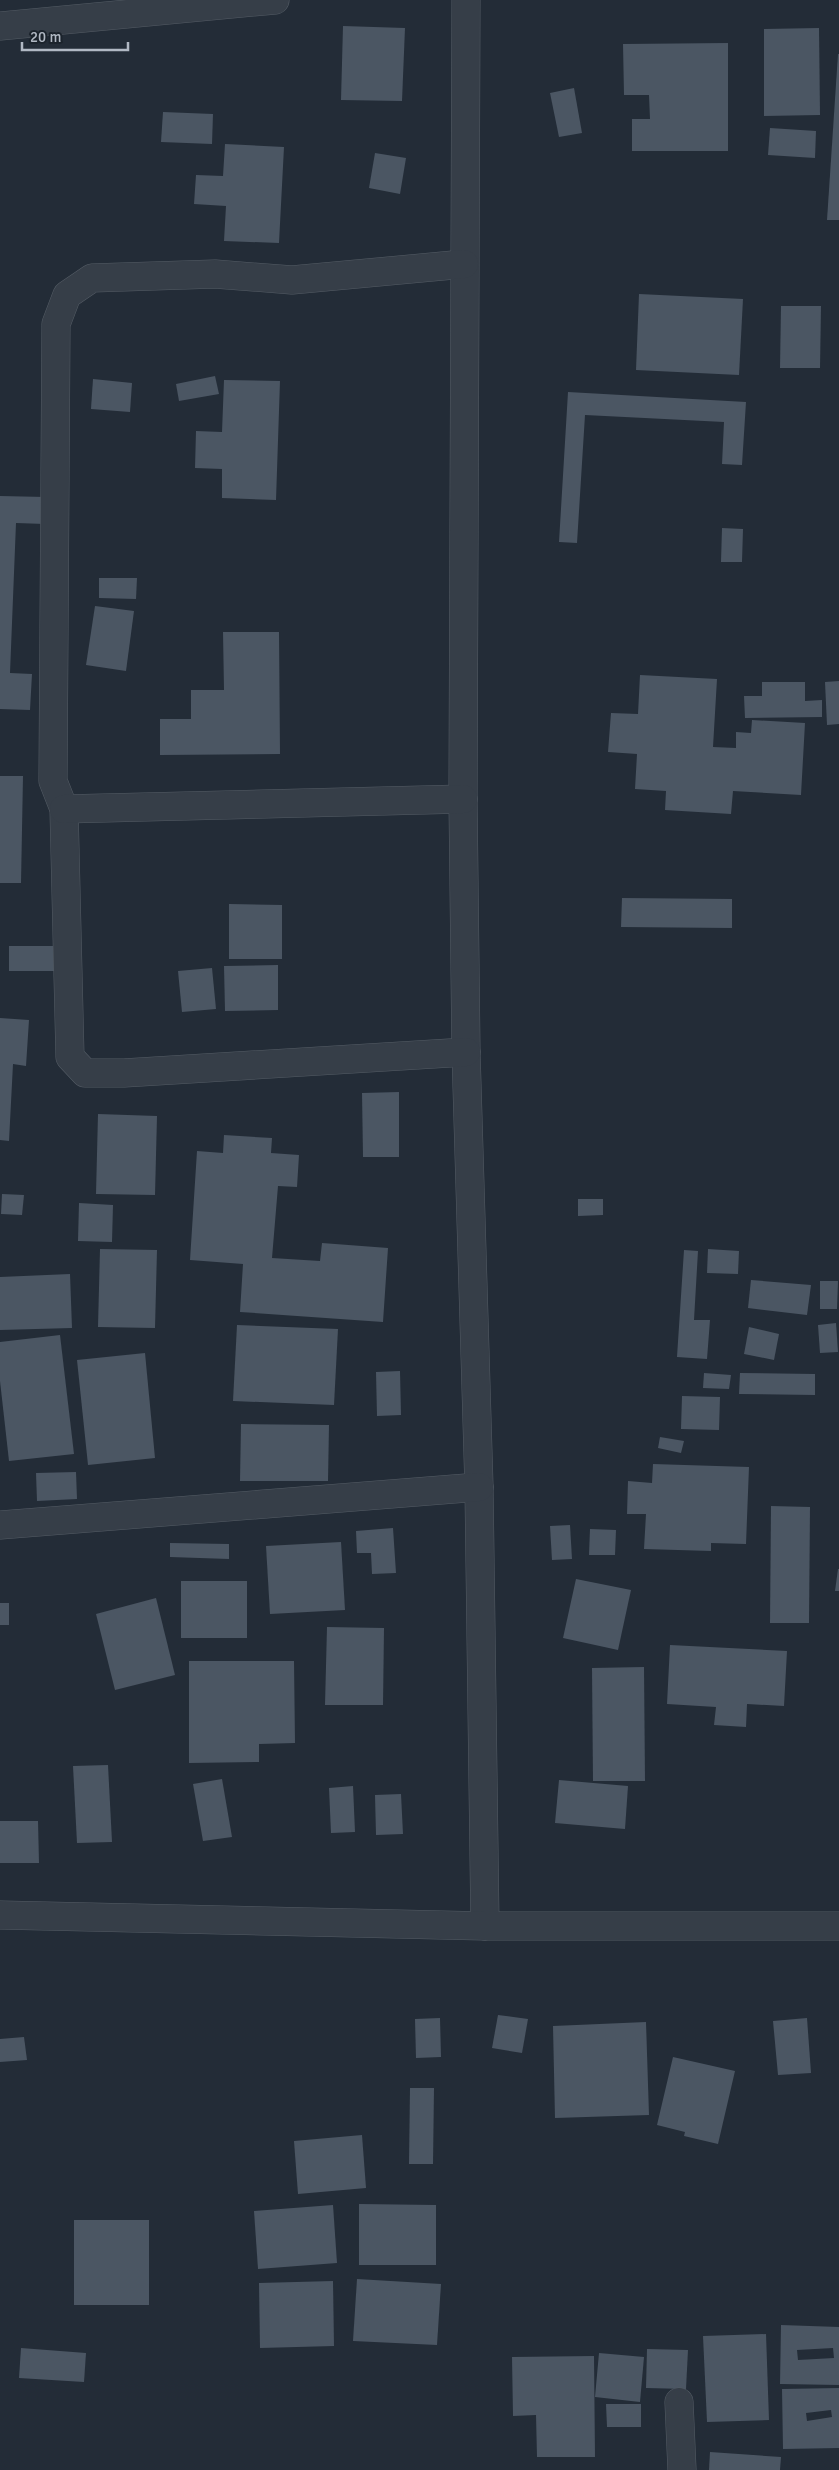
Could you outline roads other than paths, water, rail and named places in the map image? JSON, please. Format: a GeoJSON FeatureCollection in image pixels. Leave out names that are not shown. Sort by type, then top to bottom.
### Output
{"type":"FeatureCollection","features":[{"type":"Feature","properties":{"kind":"street"},"geometry":{"type":"LineString","coordinates":[[0,26],[275,0]]}},
{"type":"Feature","properties":{"kind":"street"},"geometry":{"type":"LineString","coordinates":[[466,0],[463,799],[466,1052],[479,1487],[485,1926]]}},
{"type":"Feature","properties":{"kind":"street"},"geometry":{"type":"LineString","coordinates":[[464,264],[292,280],[215,274],[92,278],[67,295],[56,324],[53,781],[64,809],[70,1057],[85,1073],[124,1073],[466,1052]]}},
{"type":"Feature","properties":{"kind":"street"},"geometry":{"type":"LineString","coordinates":[[64,809],[463,799]]}},
{"type":"Feature","properties":{"kind":"street"},"geometry":{"type":"LineString","coordinates":[[0,1524],[479,1487]]}},
{"type":"Feature","properties":{"kind":"street"},"geometry":{"type":"LineString","coordinates":[[0,1915],[485,1926],[839,1926]]}},
{"type":"Feature","properties":{"kind":"street"},"geometry":{"type":"LineString","coordinates":[[679,2402],[682,2470]]}}]}
